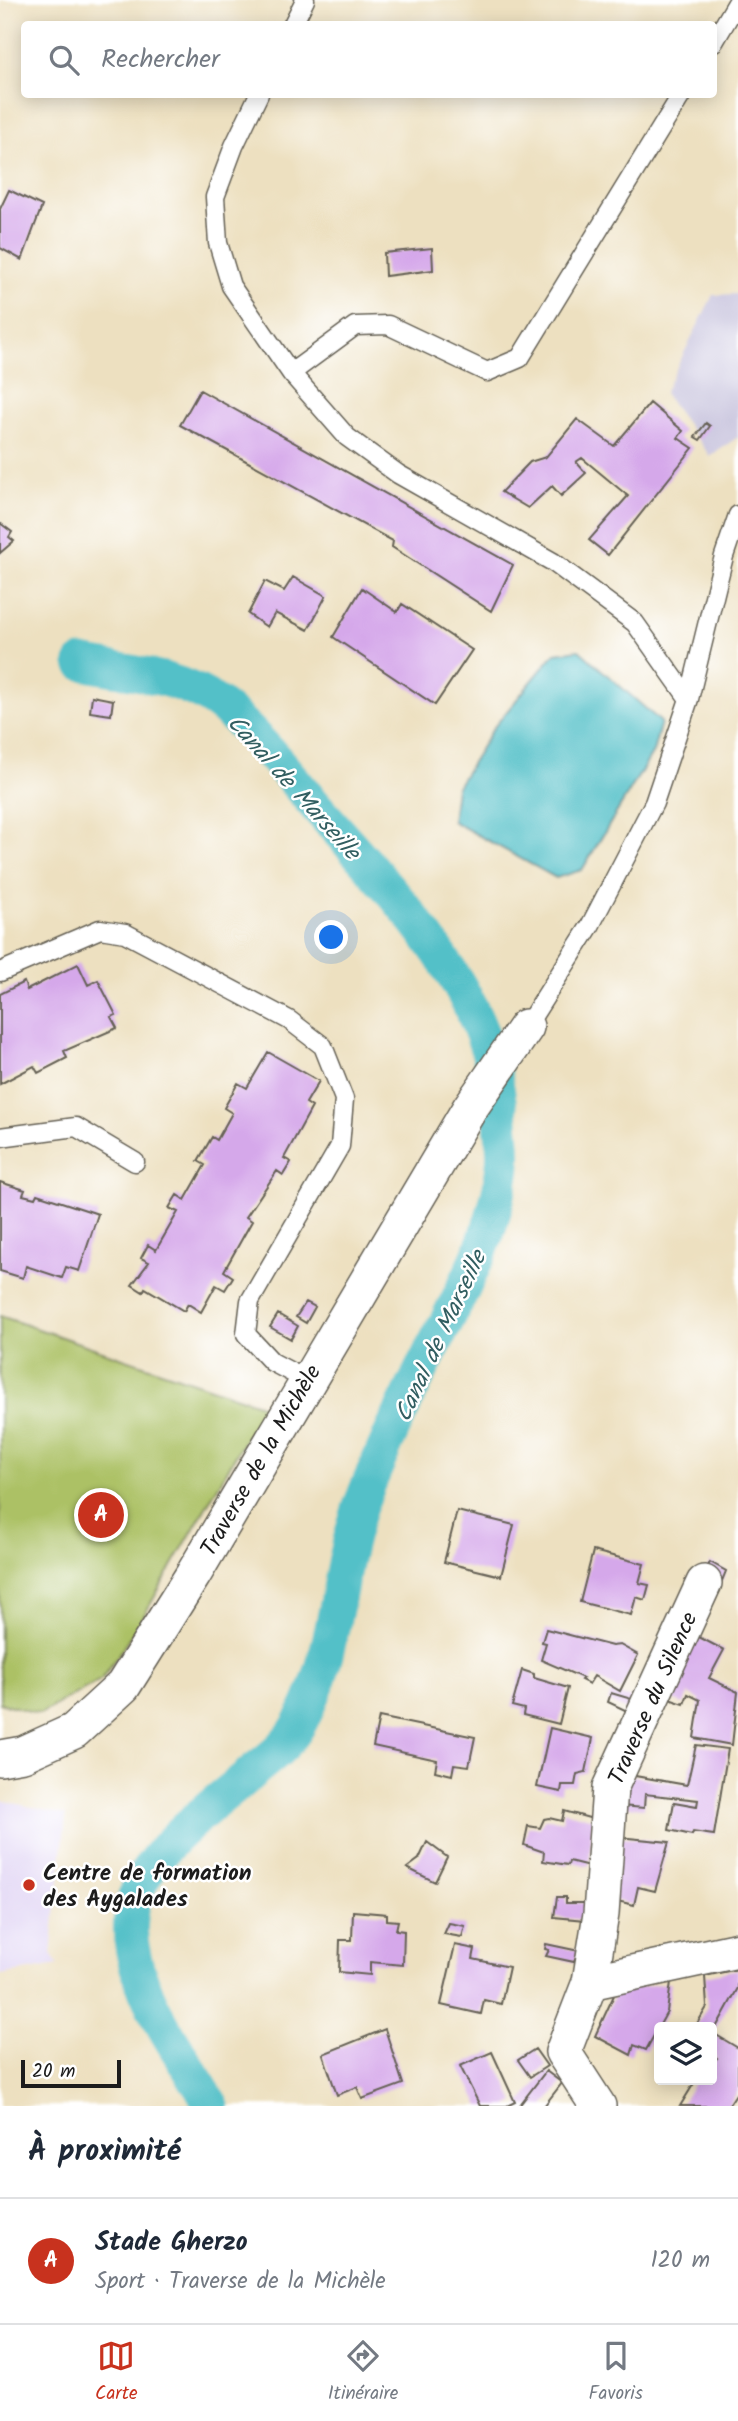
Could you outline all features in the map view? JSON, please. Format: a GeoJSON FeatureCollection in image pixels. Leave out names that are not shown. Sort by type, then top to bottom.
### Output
{"type":"FeatureCollection","features":[{"type":"Feature","properties":{"kind":"street","name":"Traverse de la Michèle"},"geometry":{"type":"LineString","coordinates":[[0,1758],[23,1754],[74,1731],[123,1686],[193,1575],[306,1380],[470,1108],[526,1027]]}},
{"type":"Feature","properties":{"kind":"street","name":"Traverse du Silence"},"geometry":{"type":"LineString","coordinates":[[598,2106],[563,2052],[590,1982],[601,1913],[610,1788],[704,1583]]}},
{"type":"Feature","properties":{"kind":"street"},"geometry":{"type":"LineString","coordinates":[[590,1982],[738,1950]]}},
{"type":"Feature","properties":{"kind":"lane"},"geometry":{"type":"LineString","coordinates":[[294,21],[305,0]]}},
{"type":"Feature","properties":{"kind":"lane"},"geometry":{"type":"LineString","coordinates":[[717,35],[738,1]]}},
{"type":"Feature","properties":{"kind":"lane"},"geometry":{"type":"LineString","coordinates":[[257,98],[234,146],[215,197],[218,243],[231,286],[291,373],[346,437],[398,474],[553,562],[635,624],[690,699]]}},
{"type":"Feature","properties":{"kind":"lane"},"geometry":{"type":"LineString","coordinates":[[291,373],[355,326],[388,325],[487,372],[520,358],[680,98]]}},
{"type":"Feature","properties":{"kind":"lane"},"geometry":{"type":"LineString","coordinates":[[526,1027],[590,926],[654,803],[690,699],[723,556],[738,515]]}},
{"type":"Feature","properties":{"kind":"lane"},"geometry":{"type":"LineString","coordinates":[[723,556],[738,541]]}},
{"type":"Feature","properties":{"kind":"lane"},"geometry":{"type":"LineString","coordinates":[[0,972],[100,929],[125,933],[289,1020],[323,1046],[345,1099],[340,1146],[250,1301],[246,1334],[272,1362],[306,1380]]}},
{"type":"Feature","properties":{"kind":"lane"},"geometry":{"type":"LineString","coordinates":[[0,1138],[76,1127],[135,1162]]}},
{"type":"Feature","properties":{"kind":"shaded area"},"geometry":{"type":"Polygon","coordinates":[[[738,294],[738,437],[710,456],[664,393],[713,295],[738,294]]]}},
{"type":"Feature","properties":{"kind":"shaded area","name":"Centre de formation des Aygalades"},"geometry":{"type":"Polygon","coordinates":[[[0,1800],[66,1815],[51,1954],[58,1965],[0,1975],[0,1800]]]}},
{"type":"Feature","properties":{"kind":"green space"},"geometry":{"type":"Polygon","coordinates":[[[0,1316],[264,1406],[139,1624],[102,1679],[40,1714],[0,1703],[0,1316]]]}},
{"type":"Feature","properties":{"kind":"water"},"geometry":{"type":"Polygon","coordinates":[[[579,650],[661,722],[653,752],[582,870],[556,878],[452,821],[456,788],[494,727],[555,653],[579,650]]]}},
{"type":"Feature","properties":{"kind":"building"},"geometry":{"type":"Polygon","coordinates":[[[9,190],[42,206],[22,260],[0,248],[0,209],[9,190]]]}},
{"type":"Feature","properties":{"kind":"building"},"geometry":{"type":"Polygon","coordinates":[[[432,248],[433,270],[385,276],[384,253],[432,248]]]}},
{"type":"Feature","properties":{"kind":"building"},"geometry":{"type":"Polygon","coordinates":[[[200,390],[513,565],[491,611],[392,547],[393,541],[180,425],[200,390]]]}},
{"type":"Feature","properties":{"kind":"building"},"geometry":{"type":"Polygon","coordinates":[[[650,403],[683,431],[678,438],[693,448],[608,555],[589,540],[628,496],[582,458],[576,462],[586,473],[561,496],[552,486],[528,508],[501,492],[530,462],[546,457],[577,419],[614,446],[650,403]]]}},
{"type":"Feature","properties":{"kind":"building"},"geometry":{"type":"Polygon","coordinates":[[[706,423],[710,426],[700,440],[695,437],[706,423]]]}},
{"type":"Feature","properties":{"kind":"building"},"geometry":{"type":"Polygon","coordinates":[[[0,523],[12,532],[9,537],[14,541],[0,553],[0,523]]]}},
{"type":"Feature","properties":{"kind":"building"},"geometry":{"type":"Polygon","coordinates":[[[293,577],[326,596],[308,630],[275,613],[267,627],[248,614],[265,581],[284,591],[293,577]]]}},
{"type":"Feature","properties":{"kind":"building"},"geometry":{"type":"Polygon","coordinates":[[[362,588],[397,612],[402,604],[472,650],[435,705],[333,637],[362,588]]]}},
{"type":"Feature","properties":{"kind":"building"},"geometry":{"type":"Polygon","coordinates":[[[92,696],[113,700],[111,715],[90,712],[92,696]]]}},
{"type":"Feature","properties":{"kind":"building"},"geometry":{"type":"Polygon","coordinates":[[[78,964],[88,985],[98,980],[116,1015],[111,1017],[117,1028],[64,1051],[67,1058],[38,1073],[34,1066],[0,1084],[0,994],[24,982],[27,990],[78,964]]]}},
{"type":"Feature","properties":{"kind":"building"},"geometry":{"type":"Polygon","coordinates":[[[268,1052],[319,1081],[306,1103],[312,1107],[284,1158],[291,1162],[283,1175],[277,1171],[246,1217],[252,1221],[224,1271],[233,1277],[225,1290],[216,1285],[201,1312],[188,1304],[184,1311],[145,1288],[143,1292],[132,1285],[149,1262],[141,1258],[148,1245],[156,1250],[178,1212],[169,1208],[177,1195],[185,1200],[205,1165],[198,1161],[212,1137],[217,1140],[232,1113],[224,1108],[238,1083],[247,1088],[268,1052]]]}},
{"type":"Feature","properties":{"kind":"building"},"geometry":{"type":"Polygon","coordinates":[[[0,1182],[25,1190],[23,1195],[35,1198],[37,1194],[98,1214],[79,1271],[66,1267],[62,1278],[26,1266],[23,1278],[0,1271],[0,1182]]]}},
{"type":"Feature","properties":{"kind":"building"},"geometry":{"type":"Polygon","coordinates":[[[306,1302],[315,1307],[306,1323],[296,1317],[306,1302]]]}},
{"type":"Feature","properties":{"kind":"building"},"geometry":{"type":"Polygon","coordinates":[[[278,1314],[298,1326],[291,1339],[270,1327],[278,1314]]]}},
{"type":"Feature","properties":{"kind":"building"},"geometry":{"type":"Polygon","coordinates":[[[457,1511],[514,1525],[501,1576],[444,1562],[457,1511]]]}},
{"type":"Feature","properties":{"kind":"building"},"geometry":{"type":"Polygon","coordinates":[[[593,1551],[644,1564],[639,1583],[649,1585],[645,1600],[636,1597],[631,1615],[580,1602],[593,1551]]]}},
{"type":"Feature","properties":{"kind":"building"},"geometry":{"type":"Polygon","coordinates":[[[710,1562],[726,1571],[722,1581],[705,1573],[710,1562]]]}},
{"type":"Feature","properties":{"kind":"building"},"geometry":{"type":"Polygon","coordinates":[[[546,1629],[612,1646],[620,1645],[638,1655],[620,1691],[594,1676],[589,1684],[581,1680],[583,1678],[541,1660],[546,1643],[542,1642],[546,1629]]]}},
{"type":"Feature","properties":{"kind":"building"},"geometry":{"type":"Polygon","coordinates":[[[697,1636],[724,1650],[709,1678],[738,1692],[732,1745],[694,1738],[700,1700],[688,1694],[684,1704],[666,1698],[697,1636]]]}},
{"type":"Feature","properties":{"kind":"building"},"geometry":{"type":"Polygon","coordinates":[[[522,1670],[534,1674],[534,1678],[568,1688],[559,1724],[523,1715],[524,1709],[512,1706],[522,1670]]]}},
{"type":"Feature","properties":{"kind":"building"},"geometry":{"type":"Polygon","coordinates":[[[611,1693],[635,1700],[629,1712],[608,1702],[611,1693]]]}},
{"type":"Feature","properties":{"kind":"building"},"geometry":{"type":"Polygon","coordinates":[[[379,1717],[475,1737],[469,1766],[454,1764],[452,1775],[435,1771],[437,1760],[373,1746],[379,1717]]]}},
{"type":"Feature","properties":{"kind":"building"},"geometry":{"type":"Polygon","coordinates":[[[550,1728],[593,1738],[586,1772],[577,1774],[575,1785],[562,1785],[561,1792],[537,1787],[550,1728]]]}},
{"type":"Feature","properties":{"kind":"building"},"geometry":{"type":"Polygon","coordinates":[[[696,1745],[728,1749],[714,1835],[693,1832],[692,1835],[669,1830],[674,1802],[697,1806],[698,1800],[645,1794],[644,1808],[621,1806],[629,1775],[687,1785],[696,1745]]]}},
{"type":"Feature","properties":{"kind":"building"},"geometry":{"type":"Polygon","coordinates":[[[564,1811],[593,1819],[589,1866],[569,1861],[568,1865],[543,1861],[544,1852],[524,1845],[528,1826],[540,1828],[544,1819],[549,1818],[562,1821],[564,1811]]]}},
{"type":"Feature","properties":{"kind":"building"},"geometry":{"type":"Polygon","coordinates":[[[618,1837],[669,1842],[655,1891],[638,1887],[634,1905],[613,1900],[618,1837]]]}},
{"type":"Feature","properties":{"kind":"building"},"geometry":{"type":"Polygon","coordinates":[[[427,1842],[447,1857],[435,1882],[407,1868],[419,1859],[427,1842]]]}},
{"type":"Feature","properties":{"kind":"building"},"geometry":{"type":"Polygon","coordinates":[[[557,1897],[566,1897],[566,1903],[587,1903],[585,1920],[554,1917],[557,1897]]]}},
{"type":"Feature","properties":{"kind":"building"},"geometry":{"type":"Polygon","coordinates":[[[353,1911],[387,1914],[387,1920],[398,1921],[396,1930],[404,1931],[403,1965],[370,1962],[370,1975],[339,1972],[340,1940],[352,1940],[353,1911]]]}},
{"type":"Feature","properties":{"kind":"building"},"geometry":{"type":"Polygon","coordinates":[[[449,1923],[465,1926],[462,1937],[444,1934],[449,1923]]]}},
{"type":"Feature","properties":{"kind":"building"},"geometry":{"type":"Polygon","coordinates":[[[546,1944],[579,1951],[574,1962],[546,1956],[549,1950],[545,1949],[546,1944]]]}},
{"type":"Feature","properties":{"kind":"building"},"geometry":{"type":"Polygon","coordinates":[[[455,1945],[475,1949],[473,1959],[509,1967],[501,2004],[484,2000],[481,2014],[441,2005],[455,1945]]]}},
{"type":"Feature","properties":{"kind":"building"},"geometry":{"type":"Polygon","coordinates":[[[738,1969],[738,1988],[717,2026],[717,2022],[698,2022],[707,2007],[705,1976],[738,1969]]]}},
{"type":"Feature","properties":{"kind":"building"},"geometry":{"type":"Polygon","coordinates":[[[671,1982],[667,2012],[661,2022],[654,2022],[654,2036],[646,2050],[634,2045],[631,2055],[595,2036],[616,1991],[671,1982]]]}},
{"type":"Feature","properties":{"kind":"building"},"geometry":{"type":"Polygon","coordinates":[[[385,2029],[403,2084],[362,2099],[357,2087],[337,2095],[323,2054],[385,2029]]]}},
{"type":"Feature","properties":{"kind":"building"},"geometry":{"type":"Polygon","coordinates":[[[717,2035],[738,2048],[738,2091],[728,2106],[680,2106],[693,2085],[717,2085],[717,2035]]]}},
{"type":"Feature","properties":{"kind":"building"},"geometry":{"type":"Polygon","coordinates":[[[535,2049],[547,2066],[530,2077],[518,2060],[535,2049]]]}},
{"type":"Feature","properties":{"kind":"building"},"geometry":{"type":"Polygon","coordinates":[[[492,2052],[515,2102],[507,2106],[480,2106],[460,2066],[492,2052]]]}},
{"type":"Feature","properties":{"kind":"building"},"geometry":{"type":"Polygon","coordinates":[[[546,2071],[562,2083],[544,2106],[519,2106],[546,2071]]]}},
{"type":"Feature","properties":{"kind":"waterway","name":"Canal de Marseille"},"geometry":{"type":"LineString","coordinates":[[82,663],[170,681],[217,703],[259,741],[383,882],[439,953],[462,991],[481,1032],[495,1075],[503,1143],[504,1160],[499,1193],[482,1246],[398,1419],[362,1501],[353,1528],[327,1649],[309,1706],[295,1731],[282,1746],[167,1846],[140,1884],[133,1904],[130,1930],[142,1983],[168,2035],[212,2106]]}},
{"type":"Feature","properties":{"kind":"place","name":"Stade Gherzo"},"geometry":{"type":"Point","coordinates":[101,1515]}},
{"type":"Feature","properties":{"kind":"place","name":"Centre de formation des Aygalades"},"geometry":{"type":"Point","coordinates":[29,1885]}}]}
